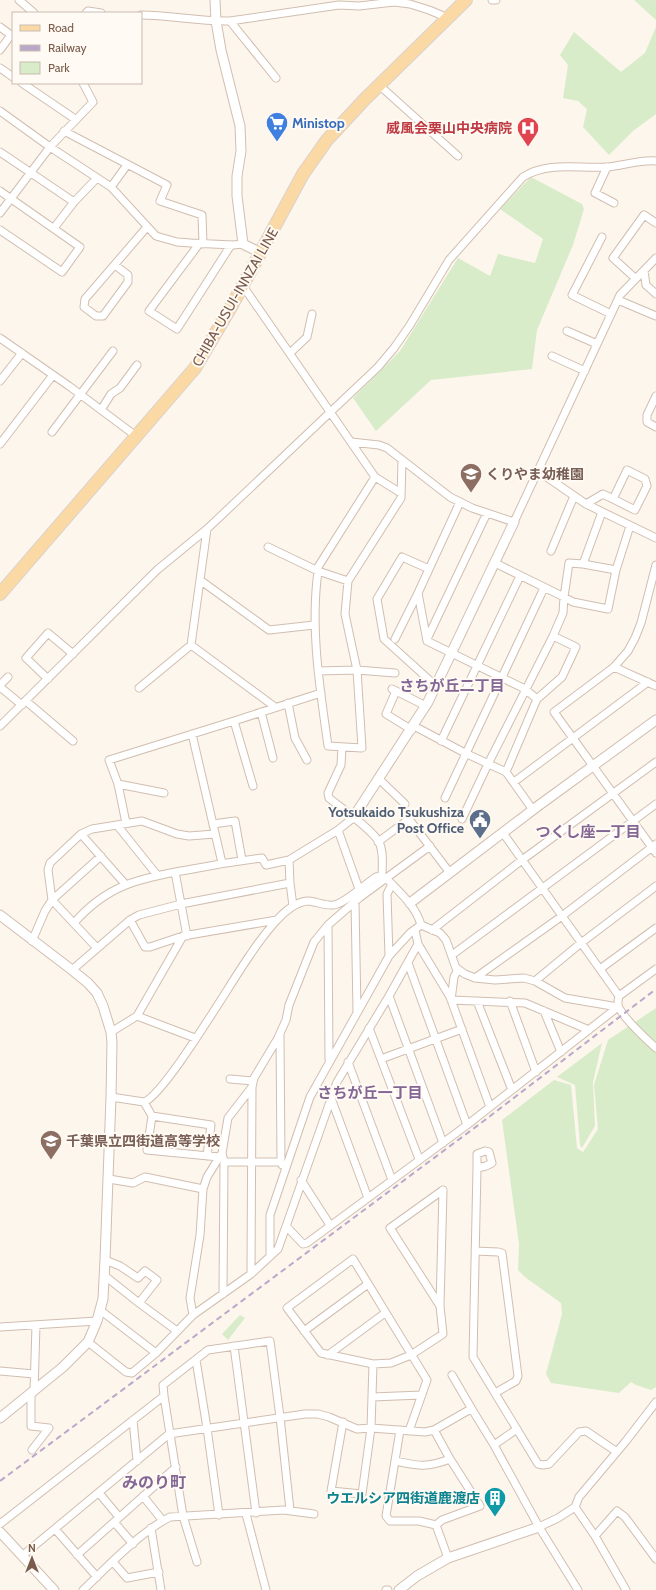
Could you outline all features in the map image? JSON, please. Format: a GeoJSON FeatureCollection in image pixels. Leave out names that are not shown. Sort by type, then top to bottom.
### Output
{"type":"FeatureCollection","features":[{"type":"Feature","properties":{"kind":"main road","name":"CHIBA-USUI-INNZAI LINE"},"geometry":{"type":"LineString","coordinates":[[0,594],[195,368],[243,286],[303,174],[315,156],[343,122],[466,0]]}},
{"type":"Feature","properties":{"kind":"street"},"geometry":{"type":"LineString","coordinates":[[19,0],[33,12]]}},
{"type":"Feature","properties":{"kind":"street"},"geometry":{"type":"LineString","coordinates":[[215,0],[216,21],[224,64],[240,126],[241,151],[237,176],[237,196],[243,244]]}},
{"type":"Feature","properties":{"kind":"street"},"geometry":{"type":"LineString","coordinates":[[142,16],[157,15],[216,21],[339,5],[359,6],[394,2],[406,3],[429,10],[441,15],[446,20]]}},
{"type":"Feature","properties":{"kind":"street"},"geometry":{"type":"LineString","coordinates":[[230,20],[276,78]]}},
{"type":"Feature","properties":{"kind":"street"},"geometry":{"type":"LineString","coordinates":[[0,27],[12,36],[0,50]]}},
{"type":"Feature","properties":{"kind":"street"},"geometry":{"type":"LineString","coordinates":[[0,68],[12,76]]}},
{"type":"Feature","properties":{"kind":"street"},"geometry":{"type":"LineString","coordinates":[[23,84],[75,119]]}},
{"type":"Feature","properties":{"kind":"street"},"geometry":{"type":"LineString","coordinates":[[0,213],[50,147],[75,119],[94,102],[83,84]]}},
{"type":"Feature","properties":{"kind":"street"},"geometry":{"type":"LineString","coordinates":[[379,85],[458,156]]}},
{"type":"Feature","properties":{"kind":"street"},"geometry":{"type":"LineString","coordinates":[[0,111],[50,147],[111,187],[156,236],[164,239],[201,244],[243,244],[260,254]]}},
{"type":"Feature","properties":{"kind":"street"},"geometry":{"type":"LineString","coordinates":[[64,131],[167,185],[160,201],[202,214],[201,244],[150,311],[177,329],[231,245]]}},
{"type":"Feature","properties":{"kind":"street"},"geometry":{"type":"LineString","coordinates":[[0,152],[74,202]]}},
{"type":"Feature","properties":{"kind":"street"},"geometry":{"type":"LineString","coordinates":[[0,726],[157,570],[207,529],[332,413],[378,367],[410,325],[449,260],[523,177],[531,172],[543,168],[573,166],[606,167],[656,161]]}},
{"type":"Feature","properties":{"kind":"street"},"geometry":{"type":"LineString","coordinates":[[111,187],[127,165]]}},
{"type":"Feature","properties":{"kind":"street"},"geometry":{"type":"LineString","coordinates":[[606,167],[595,193],[614,203]]}},
{"type":"Feature","properties":{"kind":"street"},"geometry":{"type":"LineString","coordinates":[[54,228],[74,202],[97,178]]}},
{"type":"Feature","properties":{"kind":"street"},"geometry":{"type":"LineString","coordinates":[[0,191],[80,247],[62,272],[0,230]]}},
{"type":"Feature","properties":{"kind":"street"},"geometry":{"type":"LineString","coordinates":[[635,278],[612,258],[644,215],[656,223]]}},
{"type":"Feature","properties":{"kind":"street"},"geometry":{"type":"LineString","coordinates":[[115,265],[128,275],[128,282],[103,316],[96,316],[84,307],[85,300],[147,227]]}},
{"type":"Feature","properties":{"kind":"street"},"geometry":{"type":"LineString","coordinates":[[602,237],[572,295],[611,314]]}},
{"type":"Feature","properties":{"kind":"street"},"geometry":{"type":"LineString","coordinates":[[74,923],[92,904],[126,885],[139,880],[157,875],[242,860],[262,858],[266,864],[289,860],[338,830],[353,818],[426,706],[538,472],[620,295],[656,258]]}},
{"type":"Feature","properties":{"kind":"street"},"geometry":{"type":"LineString","coordinates":[[644,271],[646,285],[656,294]]}},
{"type":"Feature","properties":{"kind":"street"},"geometry":{"type":"LineString","coordinates":[[243,286],[375,476],[401,493]]}},
{"type":"Feature","properties":{"kind":"street"},"geometry":{"type":"LineString","coordinates":[[618,300],[656,316]]}},
{"type":"Feature","properties":{"kind":"street"},"geometry":{"type":"LineString","coordinates":[[290,353],[307,337],[312,314]]}},
{"type":"Feature","properties":{"kind":"street"},"geometry":{"type":"LineString","coordinates":[[567,331],[598,344]]}},
{"type":"Feature","properties":{"kind":"street"},"geometry":{"type":"LineString","coordinates":[[0,338],[80,394],[136,436]]}},
{"type":"Feature","properties":{"kind":"street"},"geometry":{"type":"LineString","coordinates":[[52,432],[113,351]]}},
{"type":"Feature","properties":{"kind":"street"},"geometry":{"type":"LineString","coordinates":[[0,381],[22,353]]}},
{"type":"Feature","properties":{"kind":"street"},"geometry":{"type":"LineString","coordinates":[[552,356],[585,371]]}},
{"type":"Feature","properties":{"kind":"street"},"geometry":{"type":"LineString","coordinates":[[101,410],[111,394],[120,388],[137,365]]}},
{"type":"Feature","properties":{"kind":"street"},"geometry":{"type":"LineString","coordinates":[[0,444],[53,375]]}},
{"type":"Feature","properties":{"kind":"street"},"geometry":{"type":"LineString","coordinates":[[656,396],[647,415],[647,422],[656,427]]}},
{"type":"Feature","properties":{"kind":"street"},"geometry":{"type":"LineString","coordinates":[[351,442],[379,445],[386,448],[450,498],[514,522]]}},
{"type":"Feature","properties":{"kind":"street"},"geometry":{"type":"LineString","coordinates":[[375,476],[318,567],[314,625],[320,693],[328,746],[362,748],[357,670],[346,614],[348,581],[401,498],[402,460]]}},
{"type":"Feature","properties":{"kind":"street"},"geometry":{"type":"LineString","coordinates":[[586,504],[603,494],[613,499],[635,510],[647,486],[645,480],[627,470],[613,499]]}},
{"type":"Feature","properties":{"kind":"street"},"geometry":{"type":"LineString","coordinates":[[538,472],[586,504],[656,538]]}},
{"type":"Feature","properties":{"kind":"street"},"geometry":{"type":"LineString","coordinates":[[551,551],[574,496]]}},
{"type":"Feature","properties":{"kind":"street"},"geometry":{"type":"LineString","coordinates":[[395,639],[460,502]]}},
{"type":"Feature","properties":{"kind":"street"},"geometry":{"type":"LineString","coordinates":[[583,564],[602,512]]}},
{"type":"Feature","properties":{"kind":"street"},"geometry":{"type":"LineString","coordinates":[[426,639],[487,513]]}},
{"type":"Feature","properties":{"kind":"street"},"geometry":{"type":"LineString","coordinates":[[495,563],[573,602],[608,609],[616,570],[630,526]]}},
{"type":"Feature","properties":{"kind":"street"},"geometry":{"type":"LineString","coordinates":[[139,688],[191,645],[207,529]]}},
{"type":"Feature","properties":{"kind":"street"},"geometry":{"type":"LineString","coordinates":[[268,547],[318,571],[348,581]]}},
{"type":"Feature","properties":{"kind":"street"},"geometry":{"type":"LineString","coordinates":[[429,569],[402,557],[377,599],[377,605],[384,639],[436,686]]}},
{"type":"Feature","properties":{"kind":"street"},"geometry":{"type":"LineString","coordinates":[[462,819],[563,613],[569,563],[616,570]]}},
{"type":"Feature","properties":{"kind":"street"},"geometry":{"type":"LineString","coordinates":[[475,978],[655,848],[554,712],[614,667],[628,651],[635,638],[654,583],[656,565]]}},
{"type":"Feature","properties":{"kind":"street"},"geometry":{"type":"LineString","coordinates":[[441,740],[520,576]]}},
{"type":"Feature","properties":{"kind":"street"},"geometry":{"type":"LineString","coordinates":[[200,580],[269,630],[314,625]]}},
{"type":"Feature","properties":{"kind":"street"},"geometry":{"type":"LineString","coordinates":[[445,798],[544,588]]}},
{"type":"Feature","properties":{"kind":"street"},"geometry":{"type":"LineString","coordinates":[[418,593],[427,641],[526,689],[537,699]]}},
{"type":"Feature","properties":{"kind":"street"},"geometry":{"type":"LineString","coordinates":[[48,679],[26,658],[48,633],[73,654]]}},
{"type":"Feature","properties":{"kind":"street"},"geometry":{"type":"LineString","coordinates":[[506,772],[537,699],[562,677],[576,647],[553,636]]}},
{"type":"Feature","properties":{"kind":"street"},"geometry":{"type":"LineString","coordinates":[[191,645],[275,707]]}},
{"type":"Feature","properties":{"kind":"street"},"geometry":{"type":"LineString","coordinates":[[614,667],[656,686]]}},
{"type":"Feature","properties":{"kind":"street"},"geometry":{"type":"LineString","coordinates":[[318,671],[357,670],[395,673]]}},
{"type":"Feature","properties":{"kind":"street"},"geometry":{"type":"LineString","coordinates":[[8,677],[0,686],[73,741]]}},
{"type":"Feature","properties":{"kind":"street"},"geometry":{"type":"LineString","coordinates":[[514,782],[648,682]]}},
{"type":"Feature","properties":{"kind":"street"},"geometry":{"type":"LineString","coordinates":[[426,706],[394,690],[386,714],[506,772],[533,810]]}},
{"type":"Feature","properties":{"kind":"street"},"geometry":{"type":"LineString","coordinates":[[126,823],[118,784],[109,760],[320,693]]}},
{"type":"Feature","properties":{"kind":"street"},"geometry":{"type":"LineString","coordinates":[[288,703],[295,738],[307,760]]}},
{"type":"Feature","properties":{"kind":"street"},"geometry":{"type":"LineString","coordinates":[[262,712],[273,758]]}},
{"type":"Feature","properties":{"kind":"street"},"geometry":{"type":"LineString","coordinates":[[410,903],[502,833],[656,720]]}},
{"type":"Feature","properties":{"kind":"street"},"geometry":{"type":"LineString","coordinates":[[234,721],[253,786]]}},
{"type":"Feature","properties":{"kind":"street"},"geometry":{"type":"LineString","coordinates":[[192,734],[222,863]]}},
{"type":"Feature","properties":{"kind":"street"},"geometry":{"type":"LineString","coordinates":[[342,747],[341,765],[328,793],[329,798],[358,821],[378,842],[387,880],[389,956]]}},
{"type":"Feature","properties":{"kind":"street"},"geometry":{"type":"LineString","coordinates":[[432,930],[522,860],[656,762]]}},
{"type":"Feature","properties":{"kind":"street"},"geometry":{"type":"LineString","coordinates":[[379,779],[406,804]]}},
{"type":"Feature","properties":{"kind":"street"},"geometry":{"type":"LineString","coordinates":[[118,784],[164,793]]}},
{"type":"Feature","properties":{"kind":"street"},"geometry":{"type":"LineString","coordinates":[[452,955],[656,804]]}},
{"type":"Feature","properties":{"kind":"street"},"geometry":{"type":"LineString","coordinates":[[378,842],[409,819],[450,873]]}},
{"type":"Feature","properties":{"kind":"street"},"geometry":{"type":"LineString","coordinates":[[97,948],[52,900],[48,870],[50,863],[81,834],[92,829],[126,823],[142,821],[177,834],[189,836],[215,834]]}},
{"type":"Feature","properties":{"kind":"street"},"geometry":{"type":"LineString","coordinates":[[213,824],[235,821],[242,860]]}},
{"type":"Feature","properties":{"kind":"street"},"geometry":{"type":"LineString","coordinates":[[117,825],[157,875]]}},
{"type":"Feature","properties":{"kind":"street"},"geometry":{"type":"LineString","coordinates":[[338,830],[359,889]]}},
{"type":"Feature","properties":{"kind":"street"},"geometry":{"type":"LineString","coordinates":[[286,1226],[303,1244],[307,1243],[467,1125],[618,1007],[619,996],[502,833]]}},
{"type":"Feature","properties":{"kind":"street"},"geometry":{"type":"LineString","coordinates":[[81,834],[126,885]]}},
{"type":"Feature","properties":{"kind":"street"},"geometry":{"type":"LineString","coordinates":[[223,1294],[222,1157],[228,1118],[253,1084],[286,1020],[289,1005],[314,942],[328,925],[355,902],[387,880],[430,846]]}},
{"type":"Feature","properties":{"kind":"street"},"geometry":{"type":"LineString","coordinates":[[32,941],[45,911],[52,900],[101,856]]}},
{"type":"Feature","properties":{"kind":"street"},"geometry":{"type":"LineString","coordinates":[[289,860],[293,906]]}},
{"type":"Feature","properties":{"kind":"street"},"geometry":{"type":"LineString","coordinates":[[111,1032],[137,1016],[185,936],[175,872]]}},
{"type":"Feature","properties":{"kind":"street"},"geometry":{"type":"LineString","coordinates":[[88,1342],[126,1372],[132,1373],[156,1353],[194,1315],[251,1274],[270,1254],[278,1249],[301,1180],[337,1082],[389,996],[418,944],[418,915],[410,903],[387,880],[376,877],[341,903],[333,905],[307,901],[293,906],[277,920],[250,954],[160,1089],[149,1100],[144,1102],[111,1097]]}},
{"type":"Feature","properties":{"kind":"street"},"geometry":{"type":"LineString","coordinates":[[72,970],[130,920],[139,915],[181,904],[290,883]]}},
{"type":"Feature","properties":{"kind":"street"},"geometry":{"type":"LineString","coordinates":[[535,981],[581,943],[656,886]]}},
{"type":"Feature","properties":{"kind":"street"},"geometry":{"type":"LineString","coordinates":[[355,902],[357,1013]]}},
{"type":"Feature","properties":{"kind":"street"},"geometry":{"type":"LineString","coordinates":[[0,915],[88,983],[97,993],[103,1006],[111,1032],[109,1179],[103,1299],[97,1321],[88,1342],[63,1367],[0,1418]]}},
{"type":"Feature","properties":{"kind":"street"},"geometry":{"type":"LineString","coordinates":[[130,920],[145,947],[150,947],[185,936],[277,920]]}},
{"type":"Feature","properties":{"kind":"street"},"geometry":{"type":"LineString","coordinates":[[328,925],[330,1061]]}},
{"type":"Feature","properties":{"kind":"street"},"geometry":{"type":"LineString","coordinates":[[270,1254],[270,1215],[310,1097],[389,956],[410,933],[418,928],[440,933],[446,940],[458,969],[465,974],[475,978],[495,980],[524,978],[535,981],[565,998],[618,1007],[656,1048]]}},
{"type":"Feature","properties":{"kind":"street"},"geometry":{"type":"LineString","coordinates":[[600,969],[656,928]]}},
{"type":"Feature","properties":{"kind":"street"},"geometry":{"type":"LineString","coordinates":[[418,944],[451,1000],[490,1107]]}},
{"type":"Feature","properties":{"kind":"street"},"geometry":{"type":"LineString","coordinates":[[408,963],[467,1125]]}},
{"type":"Feature","properties":{"kind":"street"},"geometry":{"type":"LineString","coordinates":[[451,1000],[454,978],[458,969]]}},
{"type":"Feature","properties":{"kind":"street"},"geometry":{"type":"LineString","coordinates":[[619,996],[656,969]]}},
{"type":"Feature","properties":{"kind":"street"},"geometry":{"type":"LineString","coordinates":[[389,996],[443,1143]]}},
{"type":"Feature","properties":{"kind":"street"},"geometry":{"type":"LineString","coordinates":[[451,1000],[510,1001],[525,1003],[589,1030]]}},
{"type":"Feature","properties":{"kind":"street"},"geometry":{"type":"LineString","coordinates":[[478,1000],[512,1090]]}},
{"type":"Feature","properties":{"kind":"street"},"geometry":{"type":"LineString","coordinates":[[510,1001],[536,1072]]}},
{"type":"Feature","properties":{"kind":"street"},"geometry":{"type":"LineString","coordinates":[[544,1011],[561,1052]]}},
{"type":"Feature","properties":{"kind":"street"},"geometry":{"type":"LineString","coordinates":[[137,1016],[195,1038]]}},
{"type":"Feature","properties":{"kind":"street"},"geometry":{"type":"LineString","coordinates":[[370,1028],[419,1159]]}},
{"type":"Feature","properties":{"kind":"street"},"geometry":{"type":"LineString","coordinates":[[381,1059],[462,1029]]}},
{"type":"Feature","properties":{"kind":"street"},"geometry":{"type":"LineString","coordinates":[[280,1032],[281,1162],[285,1169]]}},
{"type":"Feature","properties":{"kind":"street"},"geometry":{"type":"LineString","coordinates":[[348,1062],[392,1180]]}},
{"type":"Feature","properties":{"kind":"street"},"geometry":{"type":"LineString","coordinates":[[230,1079],[253,1084]]}},
{"type":"Feature","properties":{"kind":"street"},"geometry":{"type":"LineString","coordinates":[[251,1274],[253,1084]]}},
{"type":"Feature","properties":{"kind":"street"},"geometry":{"type":"LineString","coordinates":[[331,1098],[368,1198]]}},
{"type":"Feature","properties":{"kind":"street"},"geometry":{"type":"LineString","coordinates":[[144,1102],[152,1116],[147,1150],[222,1157],[253,1162],[281,1162]]}},
{"type":"Feature","properties":{"kind":"street"},"geometry":{"type":"LineString","coordinates":[[152,1116],[210,1125],[207,1156]]}},
{"type":"Feature","properties":{"kind":"street"},"geometry":{"type":"LineString","coordinates":[[194,1315],[190,1298],[200,1235],[203,1189],[207,1176],[222,1157]]}},
{"type":"Feature","properties":{"kind":"street"},"geometry":{"type":"LineString","coordinates":[[477,1168],[473,1357],[538,1464],[549,1464],[579,1432],[586,1431],[617,1452]]}},
{"type":"Feature","properties":{"kind":"street"},"geometry":{"type":"LineString","coordinates":[[109,1179],[133,1183],[145,1178],[203,1189]]}},
{"type":"Feature","properties":{"kind":"street"},"geometry":{"type":"LineString","coordinates":[[301,1180],[330,1225]]}},
{"type":"Feature","properties":{"kind":"street"},"geometry":{"type":"LineString","coordinates":[[409,1431],[426,1380],[410,1355],[353,1259],[287,1308],[321,1353],[373,1364],[391,1363],[410,1355],[443,1334],[440,1306],[443,1190],[390,1228],[440,1306]]}},
{"type":"Feature","properties":{"kind":"street"},"geometry":{"type":"LineString","coordinates":[[475,1251],[502,1253],[518,1376],[516,1381],[495,1393]]}},
{"type":"Feature","properties":{"kind":"street"},"geometry":{"type":"LineString","coordinates":[[105,1260],[120,1266],[138,1278],[145,1271],[157,1280],[140,1303]]}},
{"type":"Feature","properties":{"kind":"street"},"geometry":{"type":"LineString","coordinates":[[104,1276],[177,1331]]}},
{"type":"Feature","properties":{"kind":"street"},"geometry":{"type":"LineString","coordinates":[[304,1330],[368,1284]]}},
{"type":"Feature","properties":{"kind":"street"},"geometry":{"type":"LineString","coordinates":[[100,1310],[156,1353]]}},
{"type":"Feature","properties":{"kind":"street"},"geometry":{"type":"LineString","coordinates":[[328,1355],[385,1313]]}},
{"type":"Feature","properties":{"kind":"street"},"geometry":{"type":"LineString","coordinates":[[0,1327],[97,1321]]}},
{"type":"Feature","properties":{"kind":"street"},"geometry":{"type":"LineString","coordinates":[[32,1450],[49,1428],[31,1426],[36,1325]]}},
{"type":"Feature","properties":{"kind":"street"},"geometry":{"type":"LineString","coordinates":[[197,1562],[183,1516],[176,1467],[169,1434],[163,1385],[208,1350],[270,1341],[290,1510]]}},
{"type":"Feature","properties":{"kind":"street"},"geometry":{"type":"LineString","coordinates":[[234,1346],[256,1513]]}},
{"type":"Feature","properties":{"kind":"street"},"geometry":{"type":"LineString","coordinates":[[196,1360],[219,1515]]}},
{"type":"Feature","properties":{"kind":"street"},"geometry":{"type":"LineString","coordinates":[[343,1422],[331,1491],[362,1494],[371,1428],[373,1364]]}},
{"type":"Feature","properties":{"kind":"street"},"geometry":{"type":"LineString","coordinates":[[0,1372],[34,1374]]}},
{"type":"Feature","properties":{"kind":"street"},"geometry":{"type":"LineString","coordinates":[[452,1375],[494,1445],[539,1527],[578,1590]]}},
{"type":"Feature","properties":{"kind":"street"},"geometry":{"type":"LineString","coordinates":[[372,1397],[422,1395]]}},
{"type":"Feature","properties":{"kind":"street"},"geometry":{"type":"LineString","coordinates":[[0,1524],[164,1396]]}},
{"type":"Feature","properties":{"kind":"street"},"geometry":{"type":"LineString","coordinates":[[399,1590],[417,1576],[448,1558],[539,1527],[558,1518],[575,1507],[579,1498],[656,1402]]}},
{"type":"Feature","properties":{"kind":"street"},"geometry":{"type":"LineString","coordinates":[[22,1556],[169,1434],[305,1414],[318,1414],[343,1422],[357,1429],[371,1428],[425,1432],[434,1430],[469,1410],[473,1411]]}},
{"type":"Feature","properties":{"kind":"street"},"geometry":{"type":"LineString","coordinates":[[133,1420],[137,1461]]}},
{"type":"Feature","properties":{"kind":"street"},"geometry":{"type":"LineString","coordinates":[[494,1445],[517,1429]]}},
{"type":"Feature","properties":{"kind":"street"},"geometry":{"type":"LineString","coordinates":[[400,1430],[386,1516],[390,1521],[419,1520],[428,1524],[436,1525],[442,1520],[480,1506],[434,1430]]}},
{"type":"Feature","properties":{"kind":"street"},"geometry":{"type":"LineString","coordinates":[[395,1461],[419,1466],[435,1465],[450,1458]]}},
{"type":"Feature","properties":{"kind":"street"},"geometry":{"type":"LineString","coordinates":[[77,1555],[176,1467]]}},
{"type":"Feature","properties":{"kind":"street"},"geometry":{"type":"LineString","coordinates":[[99,1493],[133,1544]]}},
{"type":"Feature","properties":{"kind":"street"},"geometry":{"type":"LineString","coordinates":[[143,1496],[163,1521]]}},
{"type":"Feature","properties":{"kind":"street"},"geometry":{"type":"LineString","coordinates":[[575,1507],[595,1536],[626,1590]]}},
{"type":"Feature","properties":{"kind":"street"},"geometry":{"type":"LineString","coordinates":[[83,1590],[151,1528],[170,1518],[290,1510],[314,1514]]}},
{"type":"Feature","properties":{"kind":"street"},"geometry":{"type":"LineString","coordinates":[[595,1536],[617,1511],[625,1518],[656,1559]]}},
{"type":"Feature","properties":{"kind":"street"},"geometry":{"type":"LineString","coordinates":[[246,1514],[266,1590]]}},
{"type":"Feature","properties":{"kind":"street"},"geometry":{"type":"LineString","coordinates":[[436,1525],[448,1558]]}},
{"type":"Feature","properties":{"kind":"street"},"geometry":{"type":"LineString","coordinates":[[151,1528],[161,1590]]}},
{"type":"Feature","properties":{"kind":"street"},"geometry":{"type":"LineString","coordinates":[[54,1529],[97,1577]]}},
{"type":"Feature","properties":{"kind":"street"},"geometry":{"type":"LineString","coordinates":[[0,1532],[54,1590]]}},
{"type":"Feature","properties":{"kind":"street"},"geometry":{"type":"LineString","coordinates":[[113,1562],[127,1578],[159,1572]]}},
{"type":"Feature","properties":{"kind":"green space"},"geometry":{"type":"Polygon","coordinates":[[[634,0],[656,0],[656,20],[634,0]]]}},
{"type":"Feature","properties":{"kind":"green space"},"geometry":{"type":"Polygon","coordinates":[[[656,27],[656,114],[633,131],[609,155],[583,127],[587,109],[578,101],[563,98],[568,65],[560,55],[574,32],[621,72],[645,53],[656,27]]]}},
{"type":"Feature","properties":{"kind":"green space"},"geometry":{"type":"Polygon","coordinates":[[[531,177],[582,204],[584,209],[573,245],[537,330],[532,369],[431,380],[376,431],[353,398],[400,351],[458,258],[490,276],[498,254],[535,263],[543,239],[500,209],[531,177]]]}},
{"type":"Feature","properties":{"kind":"green space"},"geometry":{"type":"Polygon","coordinates":[[[656,1008],[656,1387],[651,1390],[631,1382],[619,1393],[551,1383],[546,1374],[562,1314],[561,1303],[525,1277],[518,1270],[519,1244],[502,1120],[554,1080],[571,1085],[577,1148],[583,1152],[598,1129],[594,1085],[608,1040],[656,1008]]]}},
{"type":"Feature","properties":{"kind":"green space"},"geometry":{"type":"Polygon","coordinates":[[[602,1043],[593,1082],[595,1126],[582,1148],[580,1145],[575,1085],[557,1077],[602,1043]]]}},
{"type":"Feature","properties":{"kind":"green space"},"geometry":{"type":"Polygon","coordinates":[[[240,1315],[245,1318],[228,1340],[222,1334],[240,1315]]]}},
{"type":"Feature","properties":{"kind":"railway"},"geometry":{"type":"LineString","coordinates":[[0,1481],[485,1120],[656,989]]}},
{"type":"Feature","properties":{"kind":"place","name":"Ministop"},"geometry":{"type":"Point","coordinates":[277,142]}},
{"type":"Feature","properties":{"kind":"place","name":"威風会栗山中央病院"},"geometry":{"type":"Point","coordinates":[528,148]}},
{"type":"Feature","properties":{"kind":"place","name":"くりやま幼稚園"},"geometry":{"type":"Point","coordinates":[471,494]}},
{"type":"Feature","properties":{"kind":"place","name":"Yotsukaido Tsukushiza Post Office"},"geometry":{"type":"Point","coordinates":[480,840]}},
{"type":"Feature","properties":{"kind":"place","name":"千葉県立四街道高等学校"},"geometry":{"type":"Point","coordinates":[51,1160]}},
{"type":"Feature","properties":{"kind":"place","name":"ウエルシア四街道鹿渡店"},"geometry":{"type":"Point","coordinates":[495,1518]}},
{"type":"Feature","properties":{"kind":"district","name":"さちが丘二丁目"},"geometry":{"type":"Point","coordinates":[452,686]}},
{"type":"Feature","properties":{"kind":"district","name":"つくし座一丁目"},"geometry":{"type":"Point","coordinates":[588,832]}},
{"type":"Feature","properties":{"kind":"district","name":"さちが丘一丁目"},"geometry":{"type":"Point","coordinates":[370,1093]}},
{"type":"Feature","properties":{"kind":"district","name":"みのり町"},"geometry":{"type":"Point","coordinates":[154,1482]}}]}
